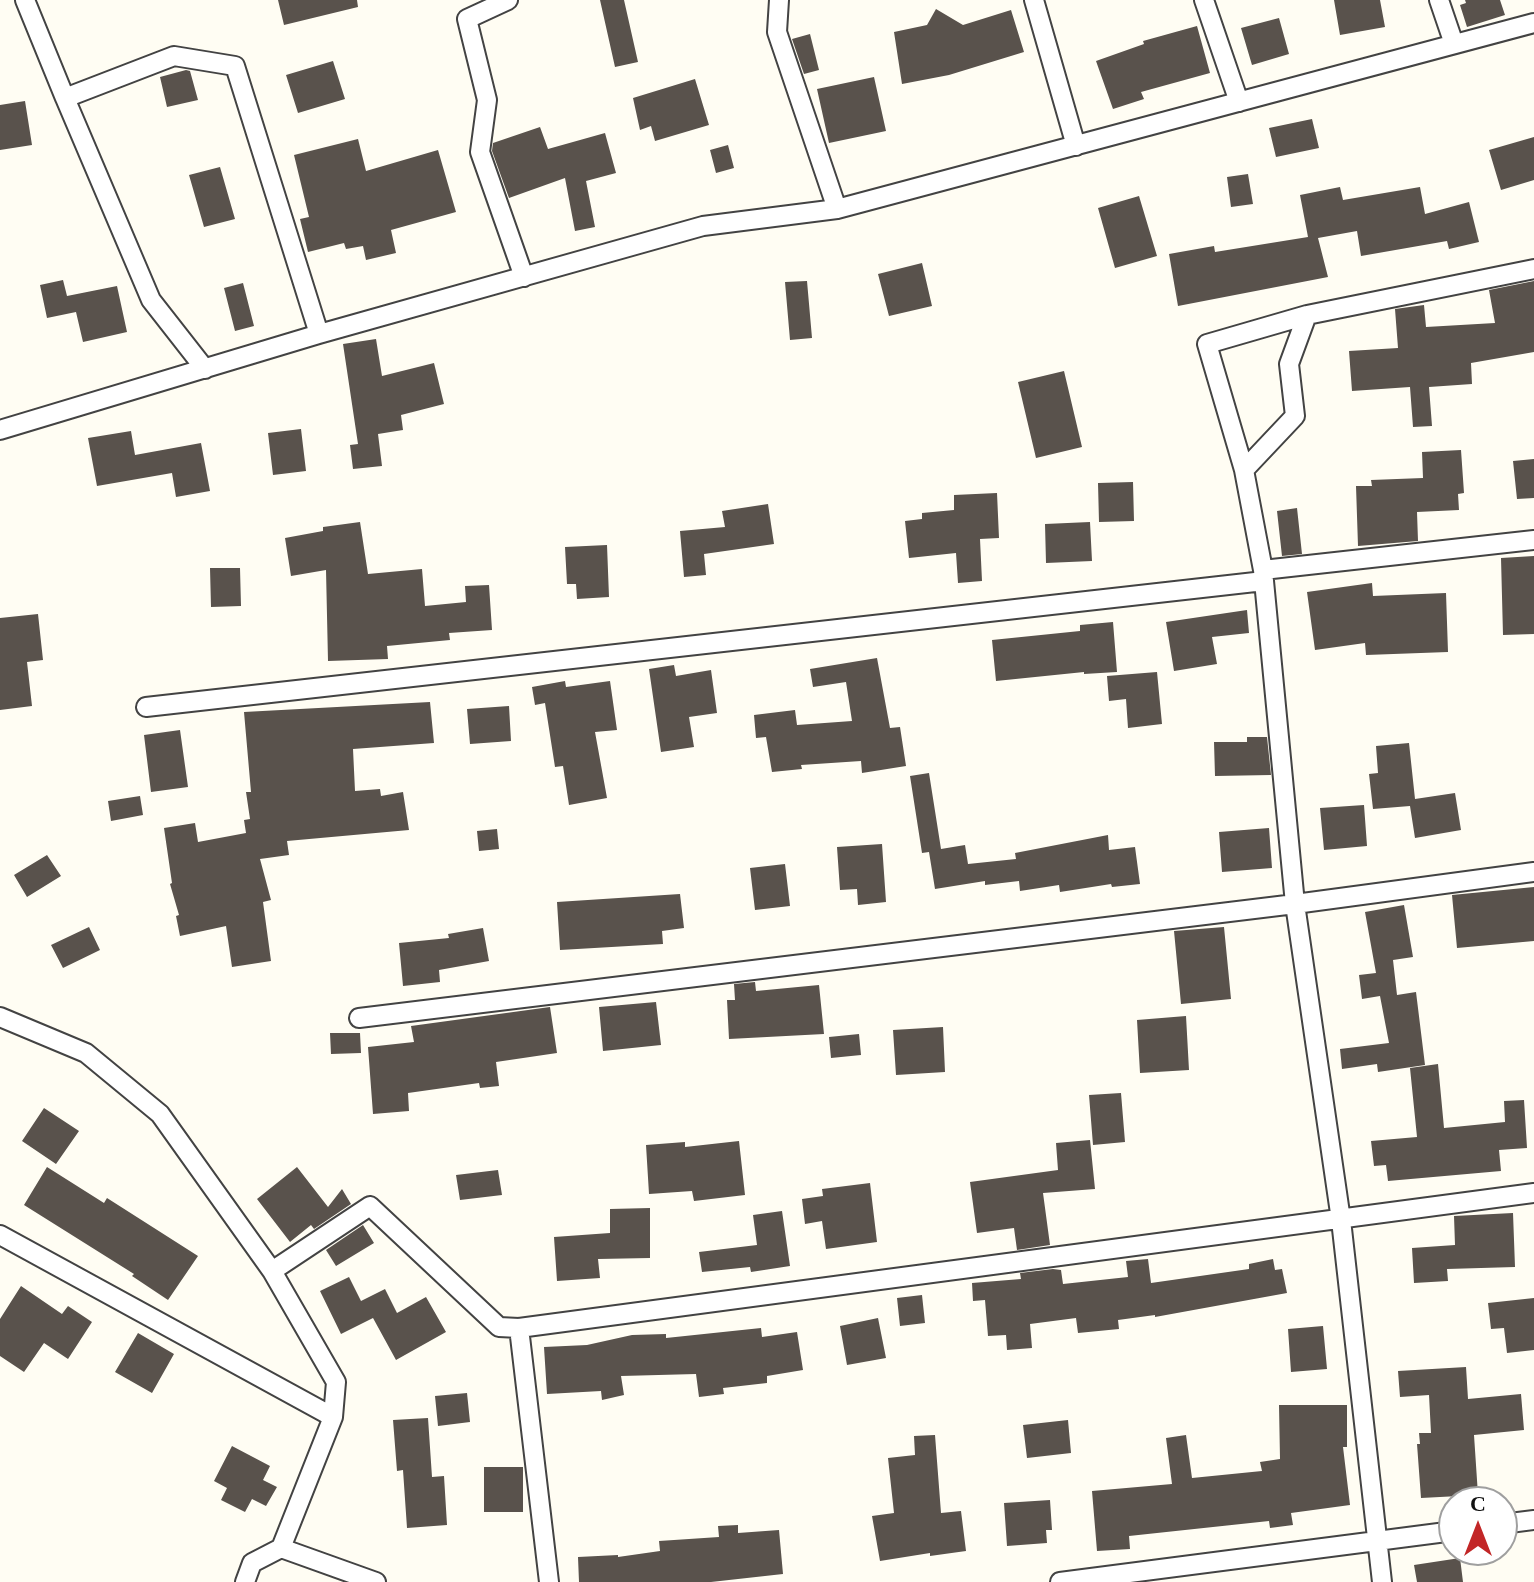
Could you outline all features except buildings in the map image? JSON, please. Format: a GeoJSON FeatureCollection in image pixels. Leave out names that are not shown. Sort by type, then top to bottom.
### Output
{"type":"FeatureCollection","features":[{"type":"Feature","properties":{"kind":"street"},"geometry":{"type":"LineString","coordinates":[[25,0],[151,300],[205,369]]}},
{"type":"Feature","properties":{"kind":"street"},"geometry":{"type":"LineString","coordinates":[[508,0],[467,19],[487,100],[480,152],[524,277]]}},
{"type":"Feature","properties":{"kind":"street"},"geometry":{"type":"LineString","coordinates":[[779,0],[777,32],[837,209]]}},
{"type":"Feature","properties":{"kind":"street"},"geometry":{"type":"LineString","coordinates":[[1034,0],[1076,146]]}},
{"type":"Feature","properties":{"kind":"street"},"geometry":{"type":"LineString","coordinates":[[1204,0],[1239,102]]}},
{"type":"Feature","properties":{"kind":"street"},"geometry":{"type":"LineString","coordinates":[[1439,0],[1454,44]]}},
{"type":"Feature","properties":{"kind":"street"},"geometry":{"type":"LineString","coordinates":[[0,430],[319,334],[703,226],[837,209],[1534,23]]}},
{"type":"Feature","properties":{"kind":"street"},"geometry":{"type":"LineString","coordinates":[[65,98],[174,56],[235,66],[319,334]]}},
{"type":"Feature","properties":{"kind":"street"},"geometry":{"type":"LineString","coordinates":[[1382,1582],[1341,1220],[1295,904],[1264,575],[1244,470],[1207,344],[1307,315],[1534,269]]}},
{"type":"Feature","properties":{"kind":"street"},"geometry":{"type":"LineString","coordinates":[[1244,470],[1295,416],[1289,364],[1307,315]]}},
{"type":"Feature","properties":{"kind":"street"},"geometry":{"type":"LineString","coordinates":[[146,707],[1264,575],[1534,540]]}},
{"type":"Feature","properties":{"kind":"street"},"geometry":{"type":"LineString","coordinates":[[359,1018],[1534,872]]}},
{"type":"Feature","properties":{"kind":"street"},"geometry":{"type":"LineString","coordinates":[[0,1017],[86,1053],[160,1114],[272,1271],[336,1382],[333,1417],[281,1548],[252,1563],[245,1582]]}},
{"type":"Feature","properties":{"kind":"street"},"geometry":{"type":"LineString","coordinates":[[272,1271],[370,1206],[499,1327],[519,1328],[1534,1193]]}},
{"type":"Feature","properties":{"kind":"street"},"geometry":{"type":"LineString","coordinates":[[0,1235],[333,1417]]}},
{"type":"Feature","properties":{"kind":"street"},"geometry":{"type":"LineString","coordinates":[[519,1328],[549,1582]]}},
{"type":"Feature","properties":{"kind":"street"},"geometry":{"type":"LineString","coordinates":[[1060,1582],[1438,1533]]}},
{"type":"Feature","properties":{"kind":"street"},"geometry":{"type":"LineString","coordinates":[[281,1548],[376,1582]]}}]}
